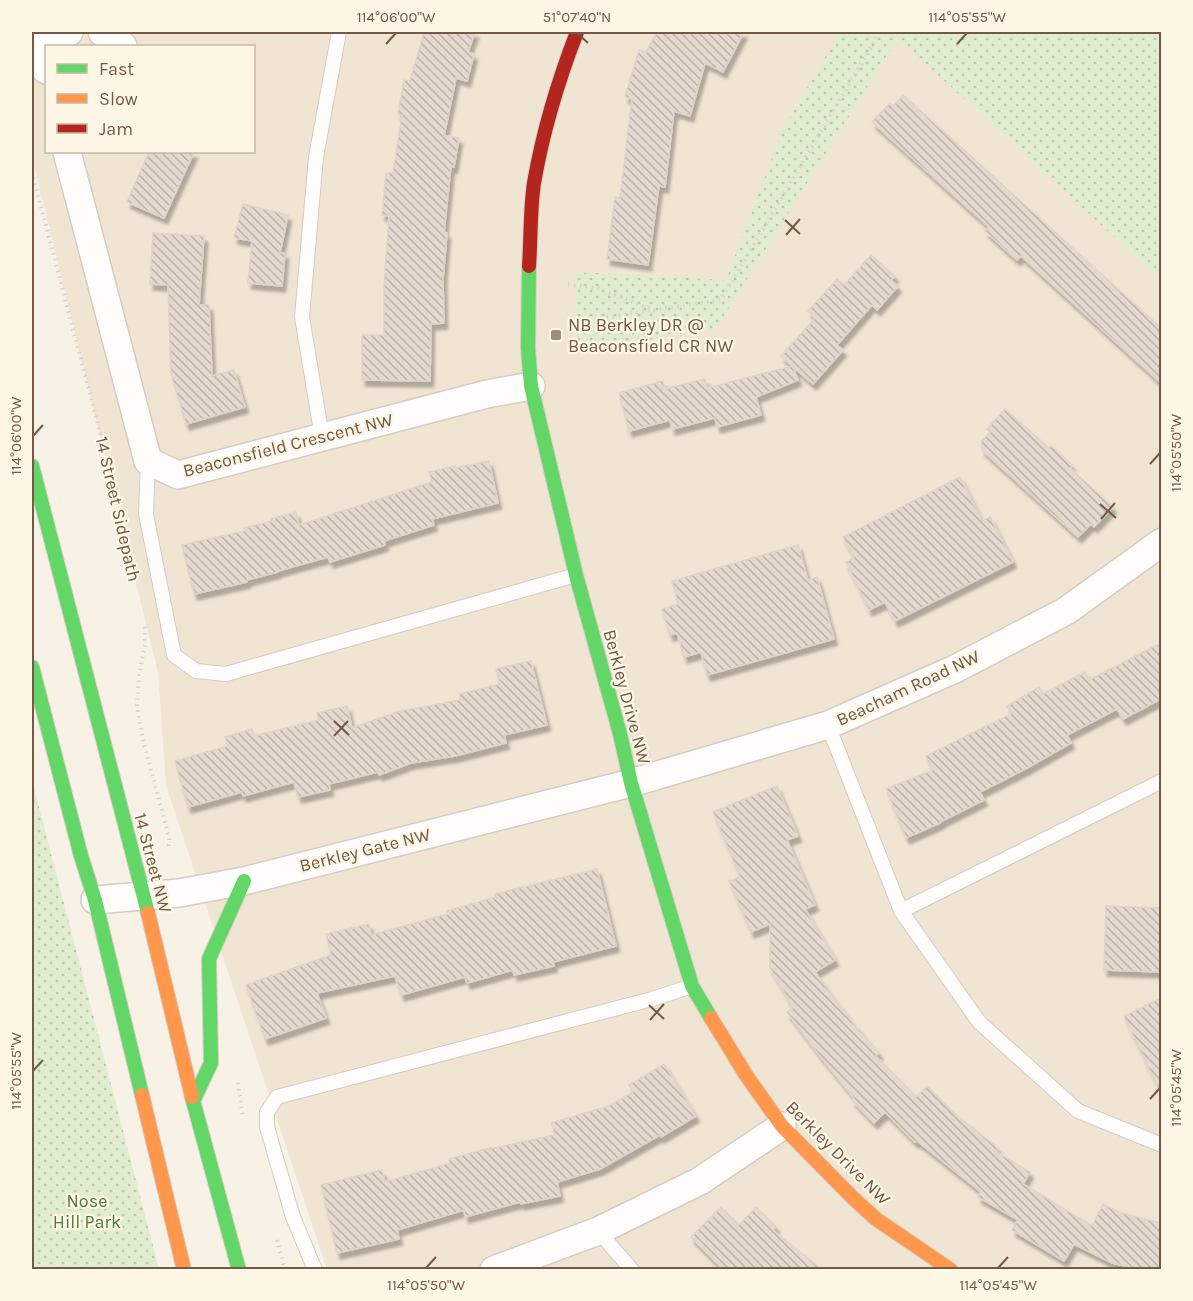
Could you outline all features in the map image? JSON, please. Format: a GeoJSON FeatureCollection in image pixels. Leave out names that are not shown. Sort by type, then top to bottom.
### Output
{"type":"FeatureCollection","features":[{"type":"Feature","properties":{"kind":"main road","name":"Berkley Drive NW"},"geometry":{"type":"LineString","coordinates":[[577,32],[550,109],[534,185],[528,287],[528,348],[531,386],[576,575],[620,734],[631,783],[692,986],[746,1075],[782,1126],[876,1219],[951,1269]]}},
{"type":"Feature","properties":{"kind":"main road","name":"14 Street NW"},"geometry":{"type":"LineString","coordinates":[[32,466],[156,944],[193,1101],[239,1269]]}},
{"type":"Feature","properties":{"kind":"main road"},"geometry":{"type":"LineString","coordinates":[[32,667],[81,856],[95,900],[184,1269]]}},
{"type":"Feature","properties":{"kind":"main road"},"geometry":{"type":"LineString","coordinates":[[193,1101],[211,1063],[209,958],[244,880]]}},
{"type":"Feature","properties":{"kind":"street"},"geometry":{"type":"LineString","coordinates":[[45,66],[38,35],[69,32]]}},
{"type":"Feature","properties":{"kind":"street"},"geometry":{"type":"LineString","coordinates":[[102,32],[111,35],[122,45]]}},
{"type":"Feature","properties":{"kind":"street"},"geometry":{"type":"LineString","coordinates":[[67,153],[148,461]]}},
{"type":"Feature","properties":{"kind":"street","name":"Beaconsfield Crescent NW"},"geometry":{"type":"LineString","coordinates":[[148,461],[178,475],[487,393],[531,386]]}},
{"type":"Feature","properties":{"kind":"street","name":"Beacham Road NW"},"geometry":{"type":"LineString","coordinates":[[631,783],[828,725],[955,669],[1066,611],[1161,542]]}},
{"type":"Feature","properties":{"kind":"street","name":"Berkley Gate NW"},"geometry":{"type":"LineString","coordinates":[[95,900],[178,893],[244,880],[631,783]]}},
{"type":"Feature","properties":{"kind":"street"},"geometry":{"type":"LineString","coordinates":[[494,1269],[598,1231],[700,1181],[782,1126]]}},
{"type":"Feature","properties":{"kind":"lane"},"geometry":{"type":"LineString","coordinates":[[322,437],[302,317],[316,157],[339,32]]}},
{"type":"Feature","properties":{"kind":"lane"},"geometry":{"type":"LineString","coordinates":[[148,461],[146,514],[174,655],[196,671],[226,674],[576,575]]}},
{"type":"Feature","properties":{"kind":"lane"},"geometry":{"type":"LineString","coordinates":[[828,725],[901,911],[979,1022],[1077,1111],[1161,1145]]}},
{"type":"Feature","properties":{"kind":"lane"},"geometry":{"type":"LineString","coordinates":[[901,911],[1161,781]]}},
{"type":"Feature","properties":{"kind":"lane"},"geometry":{"type":"LineString","coordinates":[[315,1269],[293,1217],[267,1127],[267,1112],[277,1097],[652,999],[692,986]]}},
{"type":"Feature","properties":{"kind":"lane"},"geometry":{"type":"LineString","coordinates":[[598,1231],[632,1269]]}},
{"type":"Feature","properties":{"kind":"path"},"geometry":{"type":"LineString","coordinates":[[571,322],[721,300],[880,32]]}},
{"type":"Feature","properties":{"kind":"path","name":"14 Street Sidepath"},"geometry":{"type":"LineString","coordinates":[[32,172],[111,475],[135,583]]}},
{"type":"Feature","properties":{"kind":"path"},"geometry":{"type":"LineString","coordinates":[[568,284],[598,288],[654,310]]}},
{"type":"Feature","properties":{"kind":"path"},"geometry":{"type":"LineString","coordinates":[[145,625],[145,645],[139,675],[137,707],[143,740],[169,837],[169,849]]}},
{"type":"Feature","properties":{"kind":"shaded area"},"geometry":{"type":"Polygon","coordinates":[[[32,32],[1161,32],[1161,1269],[327,1269],[166,785],[158,672],[32,157],[32,32]]]}},
{"type":"Feature","properties":{"kind":"green space"},"geometry":{"type":"Polygon","coordinates":[[[840,32],[1161,32],[1161,280],[898,38],[717,327],[577,353],[575,272],[726,280],[783,129],[840,32]]]}},
{"type":"Feature","properties":{"kind":"green space","name":"Nose Hill Park"},"geometry":{"type":"Polygon","coordinates":[[[32,780],[159,1269],[32,1269],[32,780]]]}},
{"type":"Feature","properties":{"kind":"building"},"geometry":{"type":"Polygon","coordinates":[[[424,32],[475,32],[468,52],[474,54],[467,81],[456,78],[444,136],[459,138],[454,167],[451,166],[444,232],[447,233],[443,279],[444,323],[431,324],[430,381],[362,380],[362,335],[384,335],[384,286],[389,216],[382,215],[386,173],[393,173],[402,115],[398,114],[404,80],[410,81],[424,32]]]}},
{"type":"Feature","properties":{"kind":"building"},"geometry":{"type":"Polygon","coordinates":[[[657,32],[744,32],[723,72],[705,63],[690,116],[674,111],[665,187],[659,186],[648,265],[607,259],[615,197],[620,198],[632,99],[625,97],[639,50],[646,52],[657,32]]]}},
{"type":"Feature","properties":{"kind":"building"},"geometry":{"type":"Polygon","coordinates":[[[903,95],[1161,328],[1161,383],[1021,256],[1017,260],[985,231],[989,227],[872,122],[890,103],[893,106],[903,95]]]}},
{"type":"Feature","properties":{"kind":"building"},"geometry":{"type":"Polygon","coordinates":[[[149,153],[194,153],[164,218],[127,202],[149,153]]]}},
{"type":"Feature","properties":{"kind":"building"},"geometry":{"type":"Polygon","coordinates":[[[243,204],[288,215],[280,253],[285,253],[282,286],[248,283],[252,241],[234,238],[243,204]]]}},
{"type":"Feature","properties":{"kind":"building"},"geometry":{"type":"Polygon","coordinates":[[[153,233],[204,236],[199,305],[209,305],[212,376],[234,370],[245,407],[186,424],[171,374],[168,285],[150,284],[153,233]]]}},
{"type":"Feature","properties":{"kind":"building"},"geometry":{"type":"Polygon","coordinates":[[[871,255],[895,276],[891,280],[898,286],[877,310],[872,305],[837,345],[843,350],[813,384],[793,367],[798,380],[756,397],[761,415],[717,427],[715,418],[672,429],[670,420],[629,431],[619,393],[663,381],[665,389],[705,379],[707,388],[792,366],[781,356],[815,318],[808,311],[837,279],[844,285],[871,255]]]}},
{"type":"Feature","properties":{"kind":"building"},"geometry":{"type":"Polygon","coordinates":[[[1005,409],[1072,465],[1070,468],[1113,507],[1094,527],[1091,524],[1078,537],[982,450],[982,441],[990,432],[987,429],[1005,409]]]}},
{"type":"Feature","properties":{"kind":"building"},"geometry":{"type":"Polygon","coordinates":[[[489,461],[498,503],[432,519],[434,525],[384,541],[385,545],[330,562],[328,557],[247,580],[247,582],[194,594],[182,545],[245,531],[244,528],[296,512],[299,525],[432,482],[429,472],[489,461]]]}},
{"type":"Feature","properties":{"kind":"building"},"geometry":{"type":"Polygon","coordinates":[[[960,477],[982,521],[990,517],[1013,562],[895,621],[885,602],[869,610],[846,562],[854,558],[843,537],[960,477]]]}},
{"type":"Feature","properties":{"kind":"building"},"geometry":{"type":"Polygon","coordinates":[[[798,545],[808,581],[817,577],[834,639],[707,675],[701,652],[684,657],[677,633],[670,635],[662,609],[678,604],[672,581],[798,545]]]}},
{"type":"Feature","properties":{"kind":"building"},"geometry":{"type":"Polygon","coordinates":[[[1161,643],[1161,699],[1123,719],[1117,709],[1067,735],[1071,743],[980,792],[984,800],[906,838],[886,789],[933,770],[926,756],[1011,714],[1007,706],[1039,687],[1043,694],[1085,672],[1089,680],[1161,643]]]}},
{"type":"Feature","properties":{"kind":"building"},"geometry":{"type":"Polygon","coordinates":[[[531,661],[547,725],[504,735],[506,743],[455,756],[411,763],[379,775],[378,772],[329,784],[330,790],[298,797],[294,782],[243,796],[242,792],[188,807],[175,761],[228,746],[225,737],[252,729],[254,736],[319,720],[317,713],[347,706],[352,728],[400,711],[461,700],[459,694],[500,684],[496,669],[531,661]]]}},
{"type":"Feature","properties":{"kind":"building"},"geometry":{"type":"Polygon","coordinates":[[[777,786],[798,836],[787,840],[815,905],[805,909],[835,960],[815,972],[858,1030],[879,1053],[876,1056],[916,1097],[927,1086],[953,1112],[998,1148],[995,1151],[1030,1172],[1023,1184],[1092,1226],[1103,1204],[1121,1213],[1161,1223],[1161,1269],[1139,1269],[1112,1263],[1074,1244],[1064,1261],[1012,1230],[1018,1220],[978,1197],[981,1192],[917,1141],[915,1142],[885,1112],[874,1123],[852,1100],[854,1098],[787,1012],[793,1007],[770,968],[770,924],[751,932],[729,881],[740,877],[713,812],[777,786]]]}},
{"type":"Feature","properties":{"kind":"building"},"geometry":{"type":"Polygon","coordinates":[[[597,869],[616,946],[553,962],[554,966],[514,975],[513,970],[467,983],[465,977],[401,995],[395,976],[317,993],[326,1018],[265,1039],[246,985],[331,955],[326,934],[369,924],[371,935],[448,914],[447,911],[496,897],[495,894],[597,869]]]}},
{"type":"Feature","properties":{"kind":"building"},"geometry":{"type":"Polygon","coordinates":[[[1106,906],[1161,908],[1161,972],[1104,970],[1106,906]]]}},
{"type":"Feature","properties":{"kind":"building"},"geometry":{"type":"Polygon","coordinates":[[[1161,998],[1161,1094],[1124,1016],[1161,998]]]}},
{"type":"Feature","properties":{"kind":"building"},"geometry":{"type":"Polygon","coordinates":[[[664,1064],[696,1116],[600,1169],[557,1182],[560,1196],[521,1204],[520,1202],[465,1217],[464,1210],[397,1230],[399,1239],[337,1253],[321,1185],[382,1170],[385,1182],[450,1163],[449,1159],[555,1135],[551,1123],[609,1106],[633,1092],[629,1085],[664,1064]]]}},
{"type":"Feature","properties":{"kind":"building"},"geometry":{"type":"Polygon","coordinates":[[[721,1207],[739,1225],[756,1207],[776,1227],[773,1230],[821,1269],[723,1269],[691,1237],[721,1207]]]}},
{"type":"Feature","properties":{"kind":"traffic: fast"},"geometry":{"type":"LineString","coordinates":[[529,266],[528,348],[531,386],[576,575],[620,734],[631,783],[692,986],[711,1018]]}},
{"type":"Feature","properties":{"kind":"traffic: fast"},"geometry":{"type":"LineString","coordinates":[[32,466],[148,913]]}},
{"type":"Feature","properties":{"kind":"traffic: fast"},"geometry":{"type":"LineString","coordinates":[[32,667],[81,856],[95,900],[142,1095]]}},
{"type":"Feature","properties":{"kind":"traffic: fast"},"geometry":{"type":"LineString","coordinates":[[193,1101],[211,1063],[209,959],[244,881]]}},
{"type":"Feature","properties":{"kind":"traffic: fast"},"geometry":{"type":"LineString","coordinates":[[192,1097],[239,1270]]}},
{"type":"Feature","properties":{"kind":"traffic: slow"},"geometry":{"type":"LineString","coordinates":[[148,913],[192,1097]]}},
{"type":"Feature","properties":{"kind":"traffic: slow"},"geometry":{"type":"LineString","coordinates":[[711,1018],[746,1075],[782,1126],[876,1219],[951,1270]]}},
{"type":"Feature","properties":{"kind":"traffic: slow"},"geometry":{"type":"LineString","coordinates":[[142,1095],[184,1270]]}},
{"type":"Feature","properties":{"kind":"traffic: jam"},"geometry":{"type":"LineString","coordinates":[[529,266],[534,183],[552,106],[577,32]]}},
{"type":"Feature","properties":{"kind":"place","name":"NB Berkley DR @ Beaconsfield CR NW"},"geometry":{"type":"Point","coordinates":[556,335]}}]}
